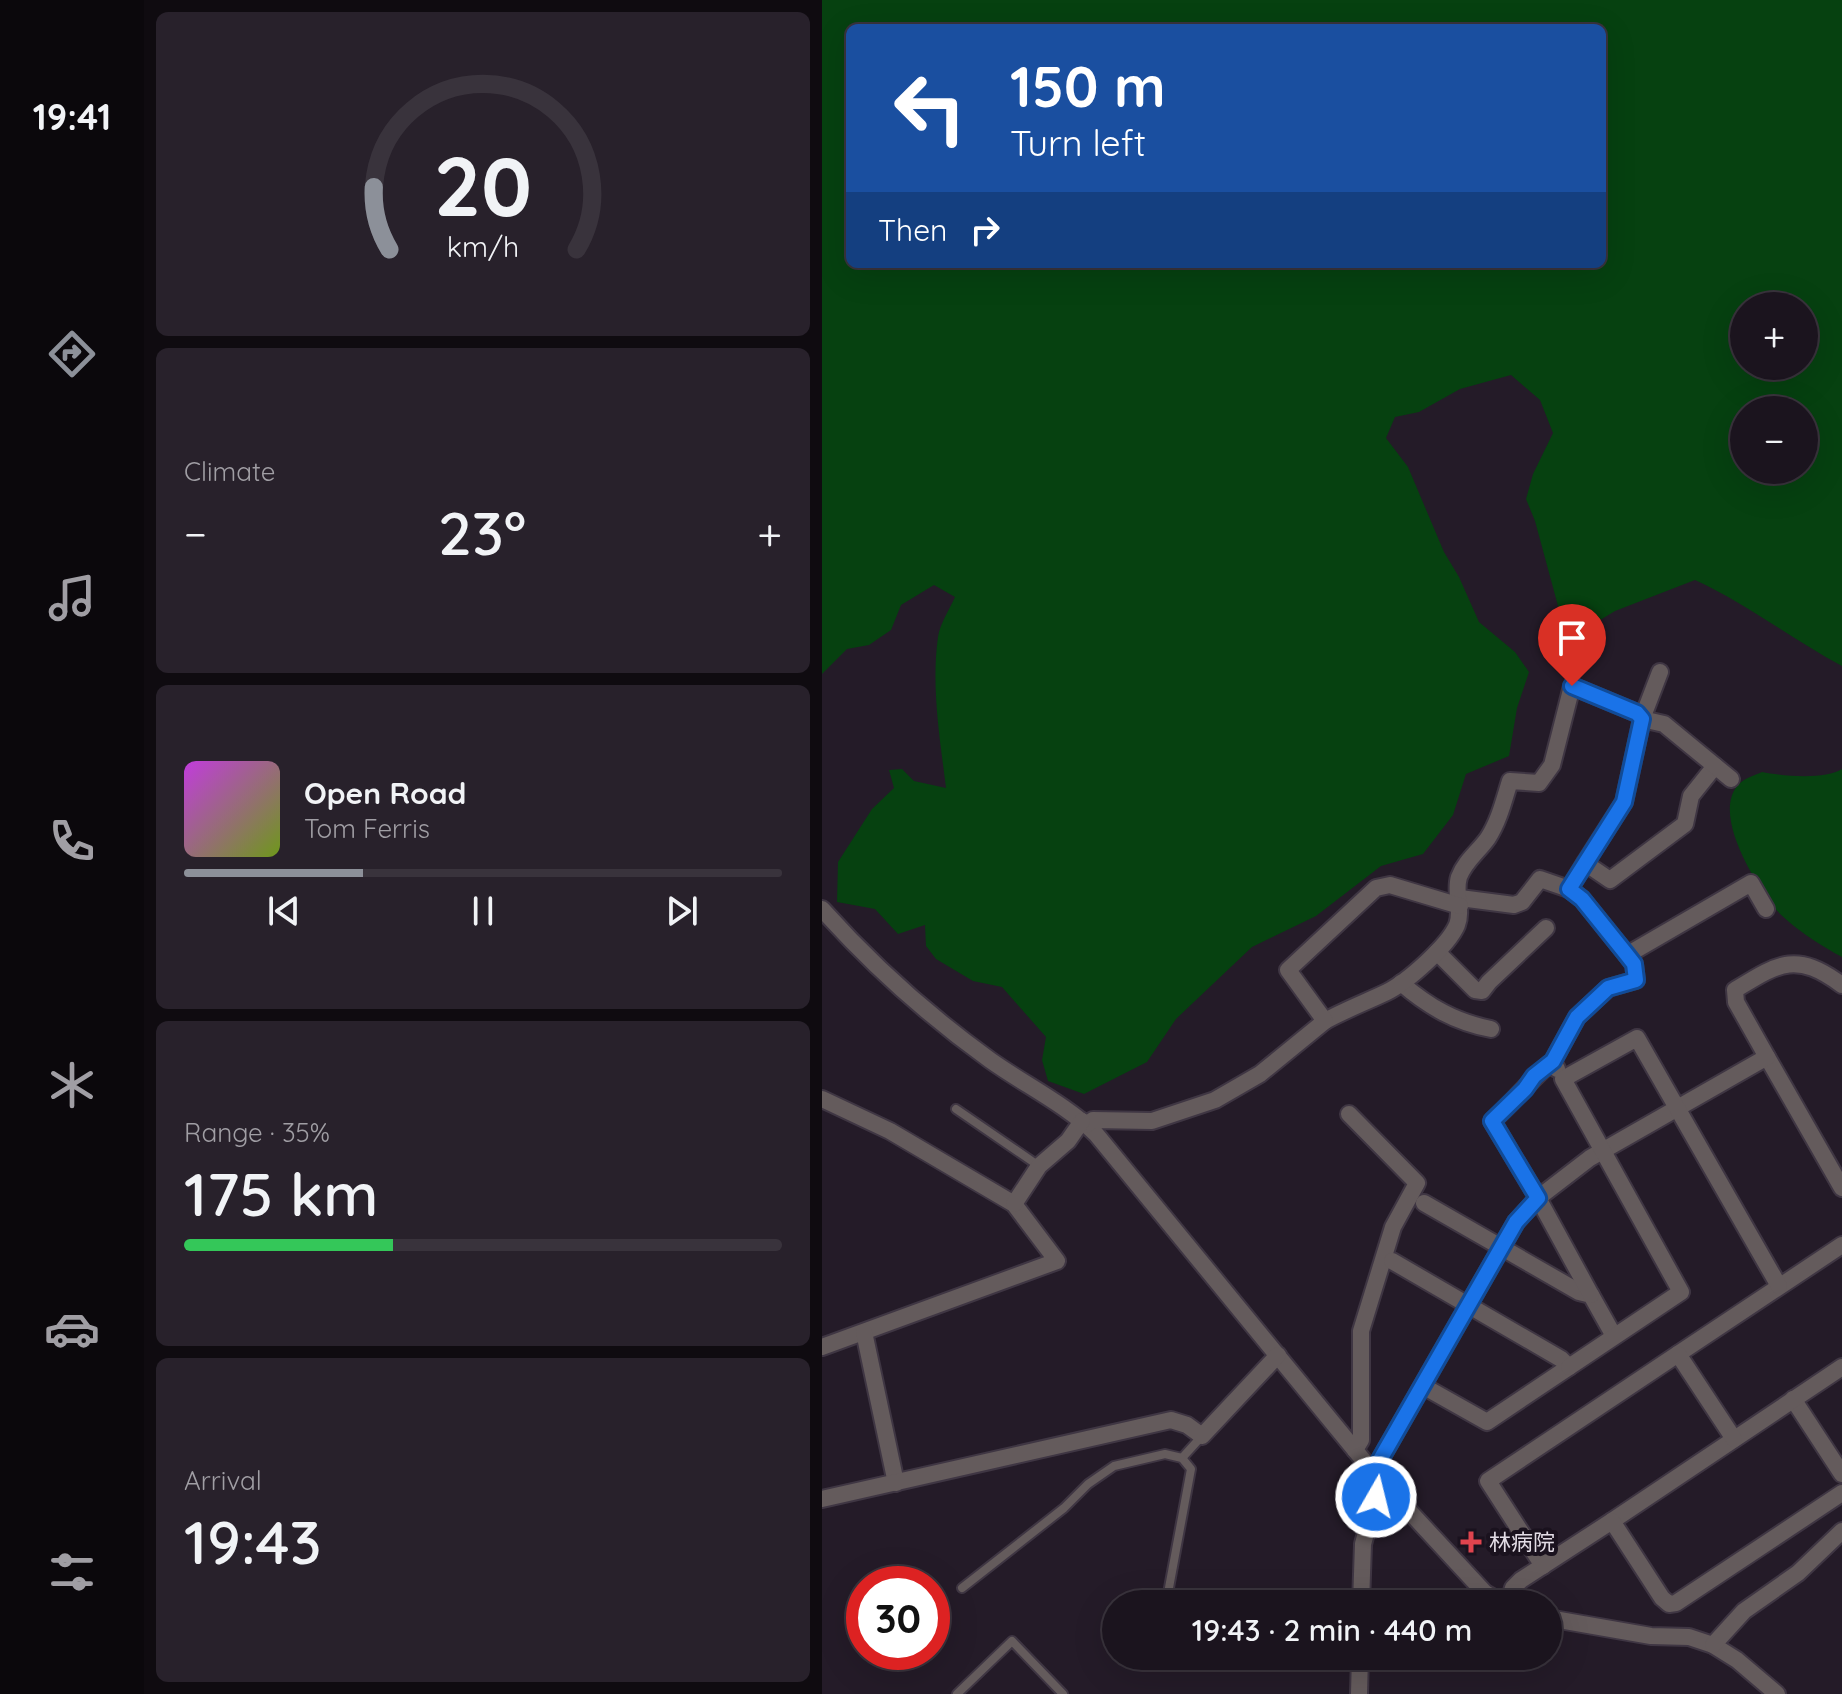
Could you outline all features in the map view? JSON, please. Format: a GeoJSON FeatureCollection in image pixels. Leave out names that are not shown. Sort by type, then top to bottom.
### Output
{"type":"FeatureCollection","features":[{"type":"Feature","properties":{"kind":"street"},"geometry":{"type":"LineString","coordinates":[[1569,889],[1624,802],[1642,719],[1660,672]]}},
{"type":"Feature","properties":{"kind":"street"},"geometry":{"type":"LineString","coordinates":[[1014,1204],[1039,1166],[1084,1123],[1093,1120],[1152,1121],[1215,1100],[1260,1074],[1325,1021],[1388,992],[1437,952],[1456,926],[1460,902],[1457,889],[1459,878],[1468,860],[1487,838],[1510,781],[1539,783],[1552,765],[1572,686],[1637,713],[1642,719],[1664,724],[1731,779]]}},
{"type":"Feature","properties":{"kind":"street"},"geometry":{"type":"LineString","coordinates":[[1585,863],[1610,880],[1685,824],[1691,796],[1715,766]]}},
{"type":"Feature","properties":{"kind":"street"},"geometry":{"type":"LineString","coordinates":[[1325,1021],[1288,970],[1376,888],[1390,885],[1460,902],[1514,905],[1522,902],[1540,879],[1569,889],[1582,899],[1634,964],[1636,980],[1608,988],[1577,1017],[1553,1061],[1534,1076],[1492,1121],[1614,1336]]}},
{"type":"Feature","properties":{"kind":"street"},"geometry":{"type":"LineString","coordinates":[[1627,955],[1751,883],[1766,909]]}},
{"type":"Feature","properties":{"kind":"street"},"geometry":{"type":"LineString","coordinates":[[822,909],[870,961],[956,1034],[1084,1123],[1373,1472],[1482,1590]]}},
{"type":"Feature","properties":{"kind":"street"},"geometry":{"type":"LineString","coordinates":[[1437,952],[1475,990],[1482,991],[1546,928]]}},
{"type":"Feature","properties":{"kind":"street"},"geometry":{"type":"LineString","coordinates":[[1842,985],[1816,970],[1787,963],[1766,971],[1735,990],[1736,1002],[1842,1188]]}},
{"type":"Feature","properties":{"kind":"street"},"geometry":{"type":"LineString","coordinates":[[1401,983],[1433,1007],[1464,1024],[1491,1029]]}},
{"type":"Feature","properties":{"kind":"street"},"geometry":{"type":"LineString","coordinates":[[1563,1079],[1637,1038],[1779,1286]]}},
{"type":"Feature","properties":{"kind":"street"},"geometry":{"type":"LineString","coordinates":[[1361,1590],[1363,1544],[1376,1497],[1373,1472],[1516,1222],[1538,1198],[1590,1158],[1767,1057]]}},
{"type":"Feature","properties":{"kind":"street"},"geometry":{"type":"LineString","coordinates":[[1423,1386],[1487,1422],[1681,1292],[1553,1061]]}},
{"type":"Feature","properties":{"kind":"street"},"geometry":{"type":"LineString","coordinates":[[822,1099],[890,1131],[1014,1204],[1057,1261],[822,1347]]}},
{"type":"Feature","properties":{"kind":"street"},"geometry":{"type":"LineString","coordinates":[[1349,1114],[1417,1183],[1393,1227],[1361,1331],[1361,1440],[1355,1450]]}},
{"type":"Feature","properties":{"kind":"street"},"geometry":{"type":"LineString","coordinates":[[1424,1203],[1579,1292],[1591,1295]]}},
{"type":"Feature","properties":{"kind":"street"},"geometry":{"type":"LineString","coordinates":[[1543,1566],[1488,1481],[1842,1245]]}},
{"type":"Feature","properties":{"kind":"street"},"geometry":{"type":"LineString","coordinates":[[1392,1261],[1561,1359],[1569,1367]]}},
{"type":"Feature","properties":{"kind":"street"},"geometry":{"type":"LineString","coordinates":[[864,1332],[896,1483]]}},
{"type":"Feature","properties":{"kind":"street"},"geometry":{"type":"LineString","coordinates":[[1678,1354],[1734,1439]]}},
{"type":"Feature","properties":{"kind":"street"},"geometry":{"type":"LineString","coordinates":[[822,1499],[1171,1420],[1187,1425],[1202,1436],[1278,1355]]}},
{"type":"Feature","properties":{"kind":"street"},"geometry":{"type":"LineString","coordinates":[[1512,1590],[1543,1566],[1842,1367]]}},
{"type":"Feature","properties":{"kind":"street"},"geometry":{"type":"LineString","coordinates":[[1793,1399],[1842,1474]]}},
{"type":"Feature","properties":{"kind":"street"},"geometry":{"type":"LineString","coordinates":[[1612,1521],[1669,1604],[1676,1603],[1842,1493]]}},
{"type":"Feature","properties":{"kind":"street"},"geometry":{"type":"LineString","coordinates":[[1713,1645],[1744,1611],[1798,1573],[1842,1531]]}},
{"type":"Feature","properties":{"kind":"street"},"geometry":{"type":"LineString","coordinates":[[1562,1620],[1651,1636],[1689,1637],[1713,1645],[1737,1660],[1777,1694]]}},
{"type":"Feature","properties":{"kind":"street"},"geometry":{"type":"LineString","coordinates":[[1359,1694],[1360,1670]]}},
{"type":"Feature","properties":{"kind":"lane"},"geometry":{"type":"LineString","coordinates":[[956,1109],[1039,1166]]}},
{"type":"Feature","properties":{"kind":"lane"},"geometry":{"type":"LineString","coordinates":[[1182,1458],[1202,1436]]}},
{"type":"Feature","properties":{"kind":"lane"},"geometry":{"type":"LineString","coordinates":[[962,1588],[1114,1466],[1165,1454],[1182,1458],[1191,1469],[1169,1590]]}},
{"type":"Feature","properties":{"kind":"lane"},"geometry":{"type":"LineString","coordinates":[[957,1694],[1012,1641],[1063,1694]]}},
{"type":"Feature","properties":{"kind":"green space"},"geometry":{"type":"Polygon","coordinates":[[[822,0],[1842,0],[1842,666],[1695,580],[1615,611],[1577,634],[1561,617],[1526,499],[1533,474],[1553,433],[1540,400],[1511,375],[1460,389],[1419,412],[1395,417],[1386,438],[1408,467],[1444,552],[1479,622],[1515,652],[1529,672],[1517,708],[1509,756],[1466,774],[1453,815],[1423,854],[1381,866],[1316,916],[1252,947],[1176,1019],[1147,1062],[1084,1094],[1048,1081],[1042,1060],[1046,1037],[1002,987],[973,981],[936,959],[926,946],[925,925],[898,934],[875,909],[837,902],[838,862],[872,809],[894,788],[889,770],[902,769],[914,781],[946,788],[935,675],[938,637],[955,597],[934,585],[901,605],[891,630],[869,645],[847,649],[822,674],[822,0]]]}},
{"type":"Feature","properties":{"kind":"green space"},"geometry":{"type":"Polygon","coordinates":[[[1842,769],[1842,957],[1805,934],[1773,906],[1738,846],[1730,811],[1732,795],[1740,783],[1762,772],[1815,776],[1842,769]]]}},
{"type":"Feature","properties":{"kind":"place","name":"林病院"},"geometry":{"type":"Point","coordinates":[1471,1542]}},
{"type":"Feature","properties":{"kind":"route"},"geometry":{"type":"LineString","coordinates":[[1376,1497],[1373,1472],[1516,1222],[1538,1198],[1492,1121],[1560,1053],[1577,1017],[1608,988],[1636,980],[1634,964],[1582,899],[1569,889],[1624,802],[1642,719],[1637,713],[1572,686]]}}]}
